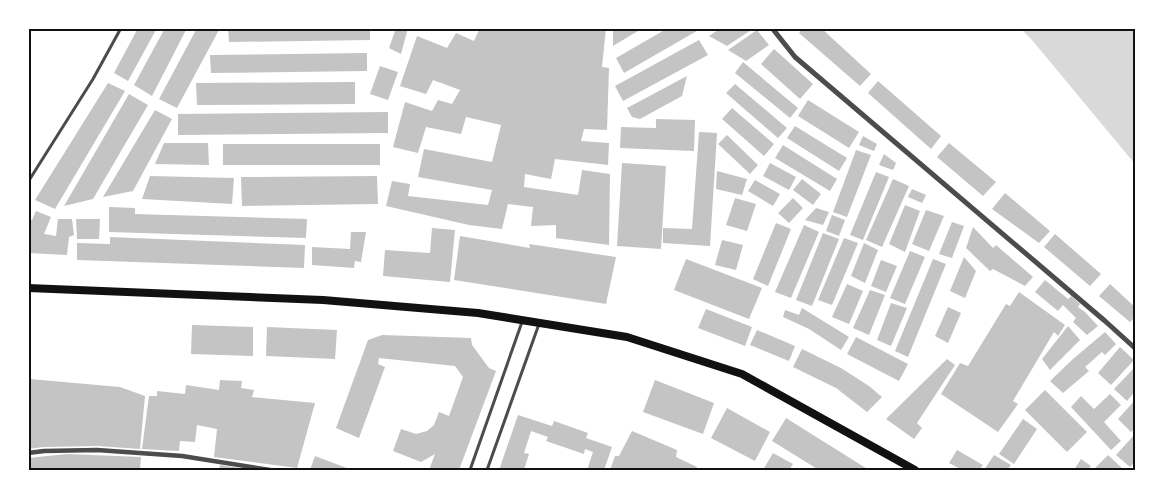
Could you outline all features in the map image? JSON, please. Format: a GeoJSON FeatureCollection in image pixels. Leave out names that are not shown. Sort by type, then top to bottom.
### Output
{"type":"FeatureCollection","features":[{"type":"Feature","properties":{"kind":"main road"},"geometry":{"type":"LineString","coordinates":[[28,288],[323,300],[478,312],[627,337],[742,374],[915,471]]}},
{"type":"Feature","properties":{"kind":"street"},"geometry":{"type":"LineString","coordinates":[[772,28],[795,57],[1136,349]]}},
{"type":"Feature","properties":{"kind":"street"},"geometry":{"type":"LineString","coordinates":[[28,453],[97,450],[182,456],[270,471]]}},
{"type":"Feature","properties":{"kind":"lane"},"geometry":{"type":"LineString","coordinates":[[28,182],[93,79],[121,28]]}},
{"type":"Feature","properties":{"kind":"lane"},"geometry":{"type":"LineString","coordinates":[[470,471],[522,320]]}},
{"type":"Feature","properties":{"kind":"lane"},"geometry":{"type":"LineString","coordinates":[[487,471],[539,322]]}},
{"type":"Feature","properties":{"kind":"shaded area"},"geometry":{"type":"Polygon","coordinates":[[[1021,29],[1135,29],[1135,164],[1032,40],[1021,29]]]}},
{"type":"Feature","properties":{"kind":"building"},"geometry":{"type":"Polygon","coordinates":[[[138,28],[157,28],[128,81],[114,73],[138,28]]]}},
{"type":"Feature","properties":{"kind":"building"},"geometry":{"type":"Polygon","coordinates":[[[165,28],[187,28],[152,96],[134,85],[165,28]]]}},
{"type":"Feature","properties":{"kind":"building"},"geometry":{"type":"Polygon","coordinates":[[[197,28],[220,28],[177,108],[159,99],[197,28]]]}},
{"type":"Feature","properties":{"kind":"building"},"geometry":{"type":"Polygon","coordinates":[[[228,28],[370,28],[370,40],[229,42],[228,28]]]}},
{"type":"Feature","properties":{"kind":"building"},"geometry":{"type":"Polygon","coordinates":[[[388,28],[408,28],[401,54],[389,48],[395,31],[388,28]]]}},
{"type":"Feature","properties":{"kind":"building"},"geometry":{"type":"Polygon","coordinates":[[[480,28],[606,28],[602,67],[609,68],[607,130],[584,129],[581,141],[609,143],[608,165],[555,159],[551,179],[525,174],[524,187],[578,195],[582,170],[610,174],[609,245],[556,238],[556,225],[531,226],[533,207],[508,204],[502,229],[469,225],[386,206],[392,181],[410,184],[408,196],[488,205],[492,190],[418,177],[424,149],[492,162],[501,125],[466,117],[461,134],[426,127],[418,153],[393,147],[405,102],[432,111],[438,100],[452,104],[460,90],[433,80],[426,94],[400,86],[417,36],[447,48],[456,33],[474,41],[480,28]]]}},
{"type":"Feature","properties":{"kind":"building"},"geometry":{"type":"Polygon","coordinates":[[[613,28],[643,28],[613,46],[613,28]]]}},
{"type":"Feature","properties":{"kind":"building"},"geometry":{"type":"Polygon","coordinates":[[[668,28],[702,28],[624,73],[616,58],[668,28]]]}},
{"type":"Feature","properties":{"kind":"building"},"geometry":{"type":"Polygon","coordinates":[[[721,28],[754,28],[727,46],[709,36],[721,28]]]}},
{"type":"Feature","properties":{"kind":"building"},"geometry":{"type":"Polygon","coordinates":[[[803,28],[821,28],[871,74],[860,86],[799,33],[803,28]]]}},
{"type":"Feature","properties":{"kind":"building"},"geometry":{"type":"Polygon","coordinates":[[[757,30],[769,45],[746,61],[728,50],[757,30]]]}},
{"type":"Feature","properties":{"kind":"building"},"geometry":{"type":"Polygon","coordinates":[[[699,40],[708,55],[623,101],[615,86],[699,40]]]}},
{"type":"Feature","properties":{"kind":"building"},"geometry":{"type":"Polygon","coordinates":[[[774,49],[813,84],[800,99],[761,64],[774,49]]]}},
{"type":"Feature","properties":{"kind":"building"},"geometry":{"type":"Polygon","coordinates":[[[367,53],[367,71],[211,73],[210,55],[367,53]]]}},
{"type":"Feature","properties":{"kind":"building"},"geometry":{"type":"Polygon","coordinates":[[[743,62],[798,108],[790,118],[735,73],[743,62]]]}},
{"type":"Feature","properties":{"kind":"building"},"geometry":{"type":"Polygon","coordinates":[[[380,66],[398,72],[388,100],[370,94],[380,66]]]}},
{"type":"Feature","properties":{"kind":"building"},"geometry":{"type":"Polygon","coordinates":[[[687,76],[682,96],[640,119],[632,117],[627,108],[687,76]]]}},
{"type":"Feature","properties":{"kind":"building"},"geometry":{"type":"Polygon","coordinates":[[[878,81],[941,136],[931,149],[868,93],[878,81]]]}},
{"type":"Feature","properties":{"kind":"building"},"geometry":{"type":"Polygon","coordinates":[[[355,82],[355,104],[197,105],[196,83],[355,82]]]}},
{"type":"Feature","properties":{"kind":"building"},"geometry":{"type":"Polygon","coordinates":[[[108,83],[125,91],[55,209],[35,200],[108,83]]]}},
{"type":"Feature","properties":{"kind":"building"},"geometry":{"type":"Polygon","coordinates":[[[735,84],[787,128],[778,138],[726,93],[735,84]]]}},
{"type":"Feature","properties":{"kind":"building"},"geometry":{"type":"Polygon","coordinates":[[[129,94],[148,105],[93,199],[64,206],[129,94]]]}},
{"type":"Feature","properties":{"kind":"building"},"geometry":{"type":"Polygon","coordinates":[[[808,100],[859,132],[849,148],[798,116],[808,100]]]}},
{"type":"Feature","properties":{"kind":"building"},"geometry":{"type":"Polygon","coordinates":[[[732,108],[774,144],[764,156],[722,119],[732,108]]]}},
{"type":"Feature","properties":{"kind":"building"},"geometry":{"type":"Polygon","coordinates":[[[155,110],[172,119],[133,191],[103,197],[155,110]]]}},
{"type":"Feature","properties":{"kind":"building"},"geometry":{"type":"Polygon","coordinates":[[[388,112],[388,133],[178,135],[178,114],[388,112]]]}},
{"type":"Feature","properties":{"kind":"building"},"geometry":{"type":"Polygon","coordinates":[[[656,119],[695,120],[694,151],[620,148],[621,127],[656,128],[656,119]]]}},
{"type":"Feature","properties":{"kind":"building"},"geometry":{"type":"Polygon","coordinates":[[[795,126],[847,158],[839,171],[787,138],[795,126]]]}},
{"type":"Feature","properties":{"kind":"building"},"geometry":{"type":"Polygon","coordinates":[[[699,132],[717,133],[710,246],[663,243],[663,228],[692,229],[699,132]]]}},
{"type":"Feature","properties":{"kind":"building"},"geometry":{"type":"Polygon","coordinates":[[[727,135],[758,165],[750,174],[718,144],[727,135]]]}},
{"type":"Feature","properties":{"kind":"building"},"geometry":{"type":"Polygon","coordinates":[[[863,136],[877,144],[874,151],[859,145],[863,136]]]}},
{"type":"Feature","properties":{"kind":"building"},"geometry":{"type":"Polygon","coordinates":[[[164,143],[208,143],[209,165],[155,164],[164,143]]]}},
{"type":"Feature","properties":{"kind":"building"},"geometry":{"type":"Polygon","coordinates":[[[949,143],[996,182],[983,196],[937,157],[949,143]]]}},
{"type":"Feature","properties":{"kind":"building"},"geometry":{"type":"Polygon","coordinates":[[[223,144],[380,144],[380,165],[223,165],[223,144]]]}},
{"type":"Feature","properties":{"kind":"building"},"geometry":{"type":"Polygon","coordinates":[[[783,145],[837,179],[830,191],[775,158],[783,145]]]}},
{"type":"Feature","properties":{"kind":"building"},"geometry":{"type":"Polygon","coordinates":[[[856,150],[871,155],[847,217],[833,212],[856,150]]]}},
{"type":"Feature","properties":{"kind":"building"},"geometry":{"type":"Polygon","coordinates":[[[884,154],[896,163],[893,170],[879,165],[884,154]]]}},
{"type":"Feature","properties":{"kind":"building"},"geometry":{"type":"Polygon","coordinates":[[[622,163],[666,166],[661,249],[617,246],[622,163]]]}},
{"type":"Feature","properties":{"kind":"building"},"geometry":{"type":"Polygon","coordinates":[[[770,163],[796,177],[789,190],[763,176],[770,163]]]}},
{"type":"Feature","properties":{"kind":"building"},"geometry":{"type":"Polygon","coordinates":[[[717,171],[747,179],[742,195],[716,189],[717,171]]]}},
{"type":"Feature","properties":{"kind":"building"},"geometry":{"type":"Polygon","coordinates":[[[876,172],[889,177],[863,240],[850,235],[876,172]]]}},
{"type":"Feature","properties":{"kind":"building"},"geometry":{"type":"Polygon","coordinates":[[[150,176],[234,178],[232,204],[142,199],[150,176]]]}},
{"type":"Feature","properties":{"kind":"building"},"geometry":{"type":"Polygon","coordinates":[[[377,176],[378,204],[242,206],[241,177],[377,176]]]}},
{"type":"Feature","properties":{"kind":"building"},"geometry":{"type":"Polygon","coordinates":[[[802,179],[821,194],[813,205],[793,190],[802,179]]]}},
{"type":"Feature","properties":{"kind":"building"},"geometry":{"type":"Polygon","coordinates":[[[893,179],[909,186],[882,247],[866,240],[893,179]]]}},
{"type":"Feature","properties":{"kind":"building"},"geometry":{"type":"Polygon","coordinates":[[[755,180],[780,194],[773,206],[748,191],[755,180]]]}},
{"type":"Feature","properties":{"kind":"building"},"geometry":{"type":"Polygon","coordinates":[[[912,189],[926,195],[922,203],[908,197],[912,189]]]}},
{"type":"Feature","properties":{"kind":"building"},"geometry":{"type":"Polygon","coordinates":[[[1005,193],[1050,231],[1039,243],[992,209],[1005,193]]]}},
{"type":"Feature","properties":{"kind":"building"},"geometry":{"type":"Polygon","coordinates":[[[735,198],[756,204],[747,231],[726,225],[735,198]]]}},
{"type":"Feature","properties":{"kind":"building"},"geometry":{"type":"Polygon","coordinates":[[[793,198],[803,208],[789,223],[778,213],[793,198]]]}},
{"type":"Feature","properties":{"kind":"building"},"geometry":{"type":"Polygon","coordinates":[[[905,205],[920,211],[905,252],[889,244],[905,205]]]}},
{"type":"Feature","properties":{"kind":"building"},"geometry":{"type":"Polygon","coordinates":[[[109,207],[135,208],[135,214],[307,219],[306,238],[109,232],[109,207]]]}},
{"type":"Feature","properties":{"kind":"building"},"geometry":{"type":"Polygon","coordinates":[[[816,208],[829,212],[823,225],[805,220],[816,208]]]}},
{"type":"Feature","properties":{"kind":"building"},"geometry":{"type":"Polygon","coordinates":[[[926,210],[944,216],[929,251],[912,244],[926,210]]]}},
{"type":"Feature","properties":{"kind":"building"},"geometry":{"type":"Polygon","coordinates":[[[36,211],[51,217],[44,234],[56,236],[58,219],[72,219],[74,235],[69,237],[67,255],[28,253],[28,218],[32,220],[36,211]]]}},
{"type":"Feature","properties":{"kind":"building"},"geometry":{"type":"Polygon","coordinates":[[[832,215],[845,220],[839,236],[826,231],[832,215]]]}},
{"type":"Feature","properties":{"kind":"building"},"geometry":{"type":"Polygon","coordinates":[[[76,219],[100,219],[99,239],[77,239],[76,219]]]}},
{"type":"Feature","properties":{"kind":"building"},"geometry":{"type":"Polygon","coordinates":[[[952,222],[964,226],[952,258],[939,254],[952,222]]]}},
{"type":"Feature","properties":{"kind":"building"},"geometry":{"type":"Polygon","coordinates":[[[776,223],[791,229],[768,286],[753,279],[776,223]]]}},
{"type":"Feature","properties":{"kind":"building"},"geometry":{"type":"Polygon","coordinates":[[[804,225],[819,232],[791,298],[775,292],[804,225]]]}},
{"type":"Feature","properties":{"kind":"building"},"geometry":{"type":"Polygon","coordinates":[[[973,227],[993,248],[996,245],[1033,277],[1025,286],[993,269],[990,271],[966,248],[973,227]]]}},
{"type":"Feature","properties":{"kind":"building"},"geometry":{"type":"Polygon","coordinates":[[[432,228],[455,230],[450,282],[383,276],[385,250],[430,253],[432,228]]]}},
{"type":"Feature","properties":{"kind":"building"},"geometry":{"type":"Polygon","coordinates":[[[351,232],[366,232],[361,262],[355,261],[354,268],[312,265],[312,247],[350,249],[351,232]]]}},
{"type":"Feature","properties":{"kind":"building"},"geometry":{"type":"Polygon","coordinates":[[[823,233],[839,239],[812,306],[796,300],[823,233]]]}},
{"type":"Feature","properties":{"kind":"building"},"geometry":{"type":"Polygon","coordinates":[[[1055,234],[1101,274],[1090,286],[1044,247],[1055,234]]]}},
{"type":"Feature","properties":{"kind":"building"},"geometry":{"type":"Polygon","coordinates":[[[460,236],[530,248],[529,244],[616,257],[606,304],[454,280],[460,236]]]}},
{"type":"Feature","properties":{"kind":"building"},"geometry":{"type":"Polygon","coordinates":[[[110,237],[305,245],[304,268],[77,260],[77,243],[110,244],[110,237]]]}},
{"type":"Feature","properties":{"kind":"building"},"geometry":{"type":"Polygon","coordinates":[[[844,238],[858,243],[832,305],[818,300],[844,238]]]}},
{"type":"Feature","properties":{"kind":"building"},"geometry":{"type":"Polygon","coordinates":[[[722,240],[743,245],[736,270],[715,265],[722,240]]]}},
{"type":"Feature","properties":{"kind":"building"},"geometry":{"type":"Polygon","coordinates":[[[864,243],[878,250],[865,283],[851,276],[864,243]]]}},
{"type":"Feature","properties":{"kind":"building"},"geometry":{"type":"Polygon","coordinates":[[[910,251],[925,257],[905,304],[890,298],[910,251]]]}},
{"type":"Feature","properties":{"kind":"building"},"geometry":{"type":"Polygon","coordinates":[[[964,257],[976,271],[965,298],[950,291],[964,257]]]}},
{"type":"Feature","properties":{"kind":"building"},"geometry":{"type":"Polygon","coordinates":[[[686,259],[762,288],[749,319],[674,290],[686,259]]]}},
{"type":"Feature","properties":{"kind":"building"},"geometry":{"type":"Polygon","coordinates":[[[933,259],[946,264],[908,357],[895,351],[933,259]]]}},
{"type":"Feature","properties":{"kind":"building"},"geometry":{"type":"Polygon","coordinates":[[[881,260],[897,266],[886,292],[871,286],[881,260]]]}},
{"type":"Feature","properties":{"kind":"building"},"geometry":{"type":"Polygon","coordinates":[[[1045,280],[1068,299],[1071,296],[1080,304],[1078,307],[1098,326],[1087,335],[1073,322],[1076,318],[1063,305],[1058,311],[1035,292],[1045,280]]]}},
{"type":"Feature","properties":{"kind":"building"},"geometry":{"type":"Polygon","coordinates":[[[847,284],[863,291],[849,324],[832,317],[847,284]]]}},
{"type":"Feature","properties":{"kind":"building"},"geometry":{"type":"Polygon","coordinates":[[[1110,284],[1136,308],[1136,316],[1130,322],[1099,296],[1110,284]]]}},
{"type":"Feature","properties":{"kind":"building"},"geometry":{"type":"Polygon","coordinates":[[[870,290],[885,295],[869,335],[853,328],[870,290]]]}},
{"type":"Feature","properties":{"kind":"building"},"geometry":{"type":"Polygon","coordinates":[[[1019,292],[1065,325],[1058,336],[1054,332],[1013,401],[1018,404],[998,432],[941,394],[960,363],[968,366],[1006,304],[1010,306],[1019,292]]]}},
{"type":"Feature","properties":{"kind":"building"},"geometry":{"type":"Polygon","coordinates":[[[891,303],[907,308],[891,346],[877,340],[891,303]]]}},
{"type":"Feature","properties":{"kind":"building"},"geometry":{"type":"Polygon","coordinates":[[[948,307],[961,313],[948,343],[935,336],[948,307]]]}},
{"type":"Feature","properties":{"kind":"building"},"geometry":{"type":"Polygon","coordinates":[[[802,308],[849,337],[841,350],[809,329],[783,317],[785,310],[799,315],[802,308]]]}},
{"type":"Feature","properties":{"kind":"building"},"geometry":{"type":"Polygon","coordinates":[[[706,309],[752,327],[745,346],[698,328],[706,309]]]}},
{"type":"Feature","properties":{"kind":"building"},"geometry":{"type":"Polygon","coordinates":[[[192,325],[253,327],[253,356],[191,354],[192,325]]]}},
{"type":"Feature","properties":{"kind":"building"},"geometry":{"type":"Polygon","coordinates":[[[1068,326],[1080,340],[1050,370],[1042,359],[1068,326]]]}},
{"type":"Feature","properties":{"kind":"building"},"geometry":{"type":"Polygon","coordinates":[[[267,327],[337,330],[335,359],[266,356],[267,327]]]}},
{"type":"Feature","properties":{"kind":"building"},"geometry":{"type":"Polygon","coordinates":[[[757,330],[795,346],[789,361],[750,345],[757,330]]]}},
{"type":"Feature","properties":{"kind":"building"},"geometry":{"type":"Polygon","coordinates":[[[1105,332],[1116,344],[1105,355],[1102,352],[1085,367],[1089,371],[1063,393],[1050,381],[1105,332]]]}},
{"type":"Feature","properties":{"kind":"building"},"geometry":{"type":"Polygon","coordinates":[[[382,335],[471,338],[472,345],[489,368],[496,371],[459,470],[429,470],[435,454],[421,462],[393,451],[401,429],[416,434],[427,431],[434,425],[439,412],[449,416],[463,377],[455,366],[379,358],[378,364],[385,367],[359,438],[336,428],[368,340],[382,335]]]}},
{"type":"Feature","properties":{"kind":"building"},"geometry":{"type":"Polygon","coordinates":[[[856,337],[908,364],[899,381],[847,354],[856,337]]]}},
{"type":"Feature","properties":{"kind":"building"},"geometry":{"type":"Polygon","coordinates":[[[1120,347],[1134,360],[1111,385],[1098,373],[1120,347]]]}},
{"type":"Feature","properties":{"kind":"building"},"geometry":{"type":"Polygon","coordinates":[[[802,349],[841,368],[882,397],[867,412],[836,388],[793,367],[802,349]]]}},
{"type":"Feature","properties":{"kind":"building"},"geometry":{"type":"Polygon","coordinates":[[[947,359],[955,365],[917,423],[922,428],[914,439],[886,419],[947,359]]]}},
{"type":"Feature","properties":{"kind":"building"},"geometry":{"type":"Polygon","coordinates":[[[1136,366],[1136,390],[1127,401],[1114,389],[1136,366]]]}},
{"type":"Feature","properties":{"kind":"building"},"geometry":{"type":"Polygon","coordinates":[[[30,379],[120,387],[145,396],[140,449],[97,446],[28,449],[30,379]]]}},
{"type":"Feature","properties":{"kind":"building"},"geometry":{"type":"Polygon","coordinates":[[[220,380],[242,381],[241,388],[254,390],[252,397],[315,403],[297,468],[214,457],[217,429],[197,425],[195,442],[180,441],[179,451],[142,449],[149,396],[157,396],[157,391],[185,394],[186,385],[219,390],[220,380]]]}},
{"type":"Feature","properties":{"kind":"building"},"geometry":{"type":"Polygon","coordinates":[[[655,380],[714,403],[703,434],[643,412],[655,380]]]}},
{"type":"Feature","properties":{"kind":"building"},"geometry":{"type":"Polygon","coordinates":[[[1045,390],[1087,432],[1067,452],[1025,410],[1045,390]]]}},
{"type":"Feature","properties":{"kind":"building"},"geometry":{"type":"Polygon","coordinates":[[[1110,394],[1121,405],[1104,422],[1121,441],[1111,450],[1071,407],[1081,396],[1094,409],[1110,394]]]}},
{"type":"Feature","properties":{"kind":"building"},"geometry":{"type":"Polygon","coordinates":[[[1136,399],[1136,427],[1131,432],[1118,419],[1136,399]]]}},
{"type":"Feature","properties":{"kind":"building"},"geometry":{"type":"Polygon","coordinates":[[[727,408],[770,432],[755,461],[711,438],[727,408]]]}},
{"type":"Feature","properties":{"kind":"building"},"geometry":{"type":"Polygon","coordinates":[[[518,415],[552,426],[554,421],[588,433],[586,438],[612,447],[604,470],[587,470],[593,452],[585,449],[584,454],[546,441],[548,437],[531,431],[524,453],[529,454],[524,470],[499,470],[518,415]]]}},
{"type":"Feature","properties":{"kind":"building"},"geometry":{"type":"Polygon","coordinates":[[[786,418],[869,470],[819,470],[772,441],[786,418]]]}},
{"type":"Feature","properties":{"kind":"building"},"geometry":{"type":"Polygon","coordinates":[[[1023,419],[1037,429],[1014,464],[999,454],[1023,419]]]}},
{"type":"Feature","properties":{"kind":"building"},"geometry":{"type":"Polygon","coordinates":[[[632,431],[677,450],[676,457],[697,467],[696,470],[610,470],[615,456],[619,456],[632,431]]]}},
{"type":"Feature","properties":{"kind":"building"},"geometry":{"type":"Polygon","coordinates":[[[1136,433],[1136,461],[1130,467],[1116,455],[1136,433]]]}},
{"type":"Feature","properties":{"kind":"building"},"geometry":{"type":"Polygon","coordinates":[[[957,450],[983,465],[979,470],[962,470],[949,463],[957,450]]]}},
{"type":"Feature","properties":{"kind":"building"},"geometry":{"type":"Polygon","coordinates":[[[773,453],[793,464],[789,470],[763,470],[773,453]]]}},
{"type":"Feature","properties":{"kind":"building"},"geometry":{"type":"Polygon","coordinates":[[[67,454],[141,457],[140,470],[28,470],[28,458],[67,454]]]}},
{"type":"Feature","properties":{"kind":"building"},"geometry":{"type":"Polygon","coordinates":[[[994,455],[1011,465],[1007,470],[984,470],[994,455]]]}},
{"type":"Feature","properties":{"kind":"building"},"geometry":{"type":"Polygon","coordinates":[[[1108,455],[1124,470],[1093,470],[1108,455]]]}},
{"type":"Feature","properties":{"kind":"building"},"geometry":{"type":"Polygon","coordinates":[[[315,456],[352,470],[310,470],[315,456]]]}},
{"type":"Feature","properties":{"kind":"building"},"geometry":{"type":"Polygon","coordinates":[[[1081,459],[1091,466],[1088,470],[1074,470],[1081,459]]]}},
{"type":"Feature","properties":{"kind":"building"},"geometry":{"type":"Polygon","coordinates":[[[220,465],[246,469],[246,470],[219,470],[220,465]]]}}]}
